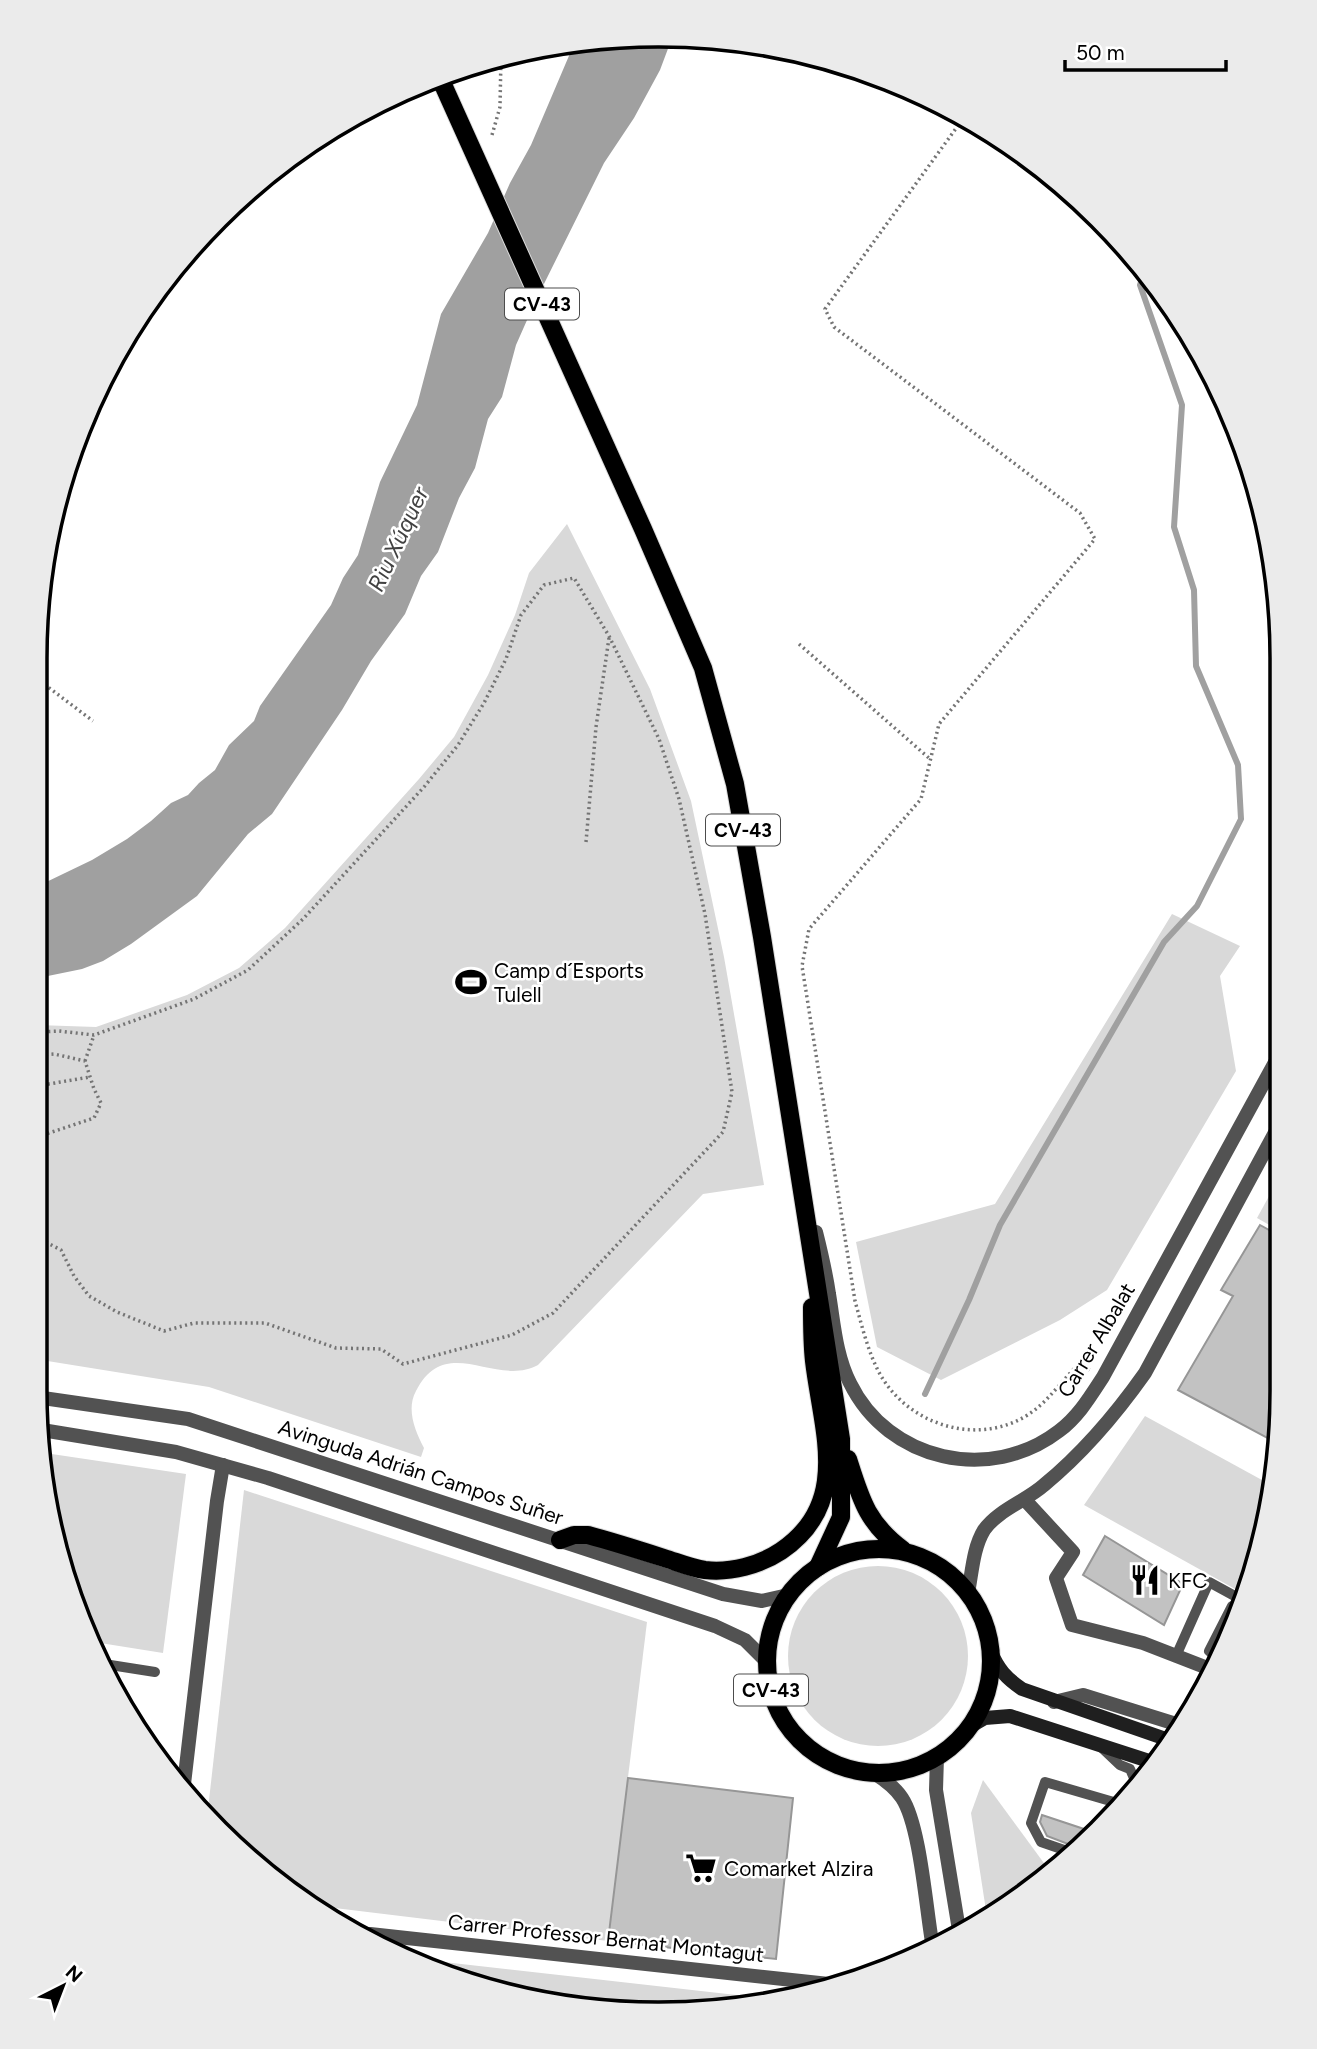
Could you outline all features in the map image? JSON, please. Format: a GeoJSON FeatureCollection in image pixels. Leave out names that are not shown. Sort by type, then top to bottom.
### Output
{"type":"FeatureCollection","features":[{"type":"Feature","properties":{"kind":"main road","name":"CV-43"},"geometry":{"type":"LineString","coordinates":[[444,87],[703,668],[735,784],[841,1439],[841,1517],[818,1567]]}},
{"type":"Feature","properties":{"kind":"main road"},"geometry":{"type":"LineString","coordinates":[[560,1540],[574,1535],[588,1535],[692,1567],[720,1570],[739,1568],[770,1558],[800,1536],[813,1521],[823,1499],[828,1475],[828,1451],[813,1349],[813,1258]]}},
{"type":"Feature","properties":{"kind":"main road","name":"CV-43"},"geometry":{"type":"LineString","coordinates":[[841,1439],[860,1496],[872,1521],[887,1538],[905,1552]]}},
{"type":"Feature","properties":{"kind":"main road","name":"CV-43"},"geometry":{"type":"LineString","coordinates":[[869,1549],[905,1552],[929,1561],[950,1575],[968,1593],[983,1621],[991,1652],[990,1678],[983,1703],[971,1726],[937,1757],[907,1770],[874,1773],[841,1766],[811,1750],[788,1726],[772,1696],[767,1662],[772,1627],[788,1595],[818,1567],[834,1558],[869,1549]]}},
{"type":"Feature","properties":{"kind":"main road"},"geometry":{"type":"LineString","coordinates":[[991,1652],[1006,1679],[1022,1689],[1162,1738]]}},
{"type":"Feature","properties":{"kind":"main road"},"geometry":{"type":"LineString","coordinates":[[971,1726],[985,1718],[1010,1716],[1145,1760]]}},
{"type":"Feature","properties":{"kind":"street","name":"Carrer Albalat"},"geometry":{"type":"LineString","coordinates":[[794,1143],[827,1277],[843,1367],[858,1397],[890,1433],[924,1452],[960,1460],[996,1459],[1034,1447],[1059,1431],[1085,1404],[1103,1377],[1270,1071]]}},
{"type":"Feature","properties":{"kind":"street"},"geometry":{"type":"LineString","coordinates":[[968,1593],[978,1543],[984,1530],[993,1520],[1045,1485],[1077,1455],[1128,1397],[1145,1373],[1270,1142]]}},
{"type":"Feature","properties":{"kind":"street","name":"Avinguda Adrián Campos Suñer"},"geometry":{"type":"LineString","coordinates":[[47,1399],[188,1419],[746,1600],[762,1601],[788,1595]]}},
{"type":"Feature","properties":{"kind":"street"},"geometry":{"type":"LineString","coordinates":[[49,1431],[176,1451],[281,1482],[715,1626],[745,1640],[767,1662]]}},
{"type":"Feature","properties":{"kind":"street"},"geometry":{"type":"LineString","coordinates":[[185,1776],[216,1501],[223,1465]]}},
{"type":"Feature","properties":{"kind":"street"},"geometry":{"type":"LineString","coordinates":[[1025,1500],[1073,1552],[1056,1577],[1072,1625],[1143,1643],[1204,1667]]}},
{"type":"Feature","properties":{"kind":"street"},"geometry":{"type":"LineString","coordinates":[[1054,1702],[1083,1695],[1172,1723]]}},
{"type":"Feature","properties":{"kind":"street"},"geometry":{"type":"LineString","coordinates":[[937,1757],[936,1790],[958,1923]]}},
{"type":"Feature","properties":{"kind":"street"},"geometry":{"type":"LineString","coordinates":[[874,1773],[888,1782],[903,1799],[914,1828],[931,1938]]}},
{"type":"Feature","properties":{"kind":"street","name":"Carrer Professor Bernat Montagut"},"geometry":{"type":"LineString","coordinates":[[381,1935],[812,1982]]}},
{"type":"Feature","properties":{"kind":"lane"},"geometry":{"type":"LineString","coordinates":[[1176,1656],[1209,1582],[1234,1596]]}},
{"type":"Feature","properties":{"kind":"lane"},"geometry":{"type":"LineString","coordinates":[[1211,1652],[1209,1651],[1224,1622]]}},
{"type":"Feature","properties":{"kind":"lane"},"geometry":{"type":"LineString","coordinates":[[112,1665],[155,1672]]}},
{"type":"Feature","properties":{"kind":"lane"},"geometry":{"type":"LineString","coordinates":[[1098,1744],[1120,1765],[1130,1769],[1133,1775]]}},
{"type":"Feature","properties":{"kind":"lane"},"geometry":{"type":"LineString","coordinates":[[1063,1849],[1041,1842],[1031,1823],[1045,1782],[1111,1801]]}},
{"type":"Feature","properties":{"kind":"path"},"geometry":{"type":"LineString","coordinates":[[492,135],[500,107],[501,68]]}},
{"type":"Feature","properties":{"kind":"path"},"geometry":{"type":"LineString","coordinates":[[958,126],[825,309],[834,327],[1080,513],[1096,540],[939,724],[921,799],[809,929],[802,966],[845,1244],[863,1332],[881,1376],[902,1402],[923,1417],[963,1430],[988,1429],[1023,1418],[1042,1405],[1075,1368],[1084,1367],[1103,1377]]}},
{"type":"Feature","properties":{"kind":"path"},"geometry":{"type":"LineString","coordinates":[[47,1032],[94,1035],[194,999],[248,970],[303,919],[424,787],[458,745],[484,703],[506,659],[522,615],[544,585],[574,578],[609,636],[659,739],[680,799],[705,914],[732,1092],[723,1132],[553,1313],[512,1335],[403,1364],[381,1349],[336,1348],[265,1322],[194,1323],[164,1331],[117,1312],[89,1296],[74,1276],[61,1250],[47,1243]]}},
{"type":"Feature","properties":{"kind":"path"},"geometry":{"type":"LineString","coordinates":[[586,842],[596,727],[609,636]]}},
{"type":"Feature","properties":{"kind":"path"},"geometry":{"type":"LineString","coordinates":[[799,644],[930,758]]}},
{"type":"Feature","properties":{"kind":"path"},"geometry":{"type":"LineString","coordinates":[[47,686],[93,721]]}},
{"type":"Feature","properties":{"kind":"path"},"geometry":{"type":"LineString","coordinates":[[47,1134],[94,1118],[101,1103],[85,1061],[94,1035]]}},
{"type":"Feature","properties":{"kind":"path"},"geometry":{"type":"LineString","coordinates":[[47,1054],[85,1061]]}},
{"type":"Feature","properties":{"kind":"path"},"geometry":{"type":"LineString","coordinates":[[47,1084],[90,1077]]}},
{"type":"Feature","properties":{"kind":"shaded area","name":"Camp d´Esports Tulell"},"geometry":{"type":"Polygon","coordinates":[[[567,524],[650,689],[691,801],[724,957],[764,1185],[703,1194],[538,1365],[522,1370],[505,1370],[457,1363],[442,1365],[428,1374],[416,1391],[412,1405],[415,1427],[424,1448],[421,1457],[209,1387],[47,1361],[47,1025],[96,1027],[187,995],[239,968],[285,928],[454,737],[488,675],[515,615],[529,573],[567,524]]]}},
{"type":"Feature","properties":{"kind":"shaded area"},"geometry":{"type":"Polygon","coordinates":[[[1172,914],[1240,946],[1220,976],[1236,1071],[1107,1290],[1060,1320],[941,1380],[877,1347],[856,1242],[995,1204],[1172,914]]]}},
{"type":"Feature","properties":{"kind":"shaded area"},"geometry":{"type":"Polygon","coordinates":[[[1270,1194],[1270,1225],[1257,1218],[1270,1194]]]}},
{"type":"Feature","properties":{"kind":"shaded area"},"geometry":{"type":"Polygon","coordinates":[[[1145,1416],[1263,1481],[1249,1549],[1236,1590],[1084,1505],[1145,1416]]]}},
{"type":"Feature","properties":{"kind":"shaded area"},"geometry":{"type":"Polygon","coordinates":[[[51,1454],[186,1474],[163,1653],[102,1643],[68,1549],[51,1454]]]}},
{"type":"Feature","properties":{"kind":"shaded area"},"geometry":{"type":"Polygon","coordinates":[[[244,1490],[647,1622],[608,1941],[333,1908],[255,1850],[209,1804],[244,1490]]]}},
{"type":"Feature","properties":{"kind":"shaded area"},"geometry":{"type":"Polygon","coordinates":[[[878,1566],[913,1572],[942,1592],[962,1621],[968,1656],[962,1691],[942,1720],[913,1740],[878,1746],[843,1740],[814,1720],[794,1691],[788,1656],[794,1621],[814,1592],[843,1572],[878,1566]]]}},
{"type":"Feature","properties":{"kind":"shaded area"},"geometry":{"type":"Polygon","coordinates":[[[983,1780],[1045,1864],[985,1907],[971,1813],[983,1780]]]}},
{"type":"Feature","properties":{"kind":"shaded area"},"geometry":{"type":"Polygon","coordinates":[[[443,1962],[744,1996],[658,2002],[579,1997],[500,1981],[443,1962]]]}},
{"type":"Feature","properties":{"kind":"water","name":"Riu Xúquer"},"geometry":{"type":"Polygon","coordinates":[[[668,48],[660,70],[634,118],[604,163],[535,302],[516,345],[502,397],[488,419],[475,468],[459,498],[438,552],[421,576],[405,614],[371,661],[342,710],[272,814],[248,834],[197,896],[103,961],[82,969],[47,976],[47,882],[127,839],[171,803],[188,795],[215,770],[229,745],[254,721],[260,706],[331,605],[343,578],[358,555],[380,482],[417,405],[441,314],[488,233],[510,183],[531,145],[570,54],[668,48]]]}},
{"type":"Feature","properties":{"kind":"building"},"geometry":{"type":"Polygon","coordinates":[[[1260,1225],[1270,1231],[1267,1438],[1178,1390],[1233,1296],[1221,1290],[1260,1225]]]}},
{"type":"Feature","properties":{"kind":"building"},"geometry":{"type":"Polygon","coordinates":[[[1105,1536],[1183,1584],[1164,1625],[1083,1575],[1105,1536]]]}},
{"type":"Feature","properties":{"kind":"building","name":"Comarket Alzira"},"geometry":{"type":"Polygon","coordinates":[[[628,1778],[793,1798],[776,1959],[608,1941],[628,1778]]]}},
{"type":"Feature","properties":{"kind":"building"},"geometry":{"type":"Polygon","coordinates":[[[1042,1815],[1084,1829],[1068,1844],[1047,1836],[1040,1822],[1042,1815]]]}},
{"type":"Feature","properties":{"kind":"waterway"},"geometry":{"type":"LineString","coordinates":[[925,1394],[1000,1225],[1164,942],[1197,906],[1241,819],[1238,765],[1196,666],[1194,590],[1174,527],[1182,405],[1141,283]]}},
{"type":"Feature","properties":{"kind":"place","name":"Camp d´Esports Tulell"},"geometry":{"type":"Point","coordinates":[471,982]}},
{"type":"Feature","properties":{"kind":"place","name":"KFC"},"geometry":{"type":"Point","coordinates":[1145,1580]}},
{"type":"Feature","properties":{"kind":"place","name":"Comarket Alzira"},"geometry":{"type":"Point","coordinates":[701,1868]}}]}
